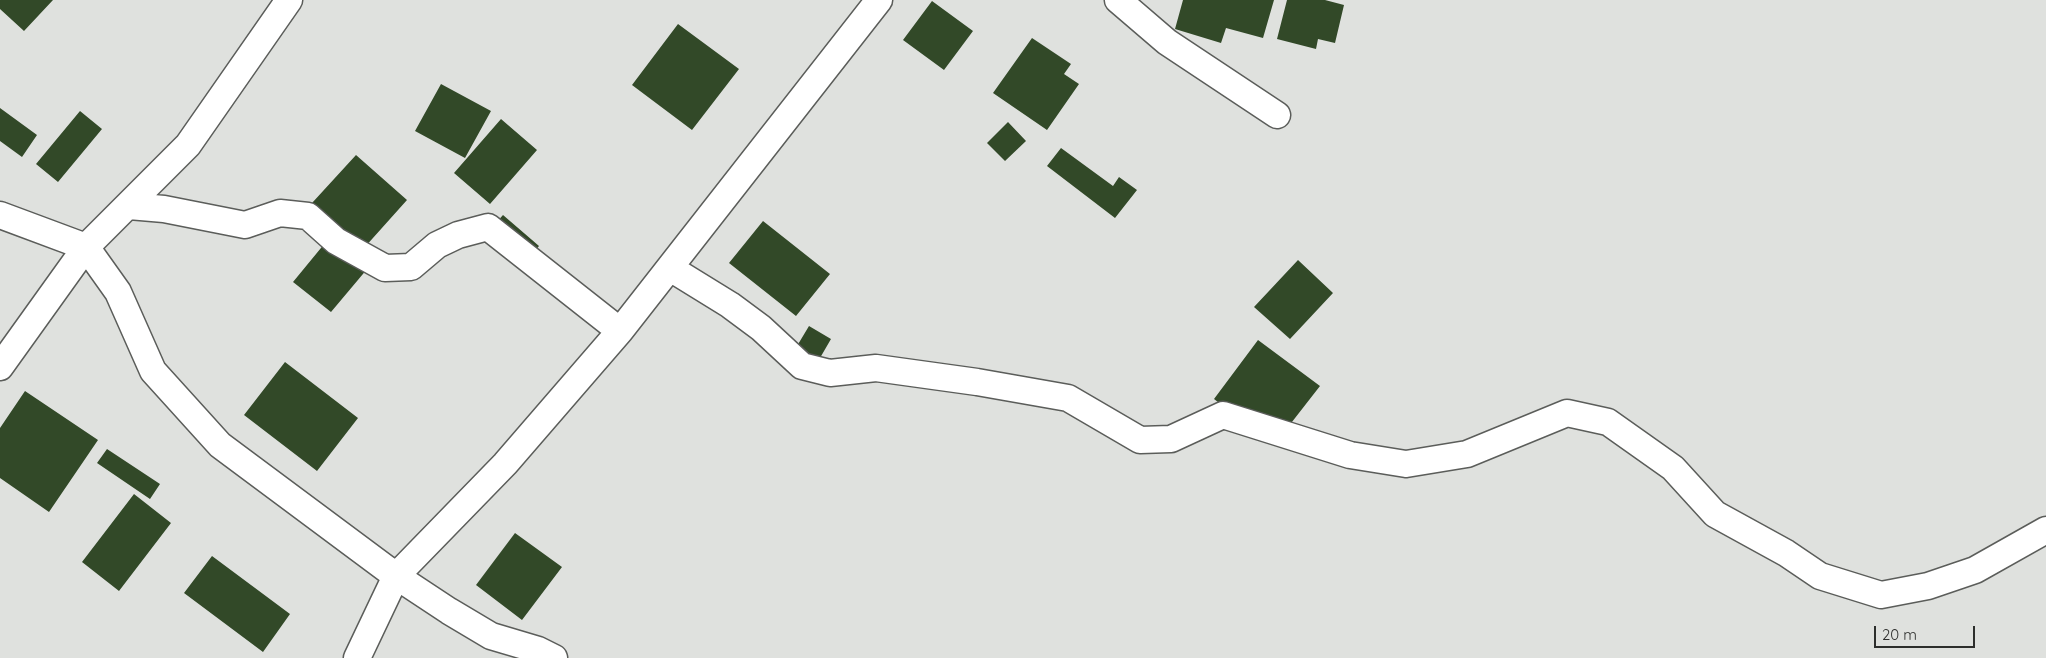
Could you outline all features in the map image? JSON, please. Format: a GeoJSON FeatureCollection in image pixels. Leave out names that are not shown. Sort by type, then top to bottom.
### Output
{"type":"FeatureCollection","features":[{"type":"Feature","properties":{"kind":"street"},"geometry":{"type":"LineString","coordinates":[[0,366],[86,247],[188,145],[289,0]]}},
{"type":"Feature","properties":{"kind":"street"},"geometry":{"type":"LineString","coordinates":[[357,658],[396,576],[505,464],[620,331],[879,0]]}},
{"type":"Feature","properties":{"kind":"street"},"geometry":{"type":"LineString","coordinates":[[1118,0],[1167,42],[1278,115]]}},
{"type":"Feature","properties":{"kind":"street"},"geometry":{"type":"LineString","coordinates":[[129,206],[164,209],[245,225],[280,213],[308,216],[336,241],[384,268],[411,267],[437,245],[458,235],[488,227],[620,331]]}},
{"type":"Feature","properties":{"kind":"street"},"geometry":{"type":"LineString","coordinates":[[0,215],[86,247],[118,292],[153,371],[220,444],[396,576],[449,612],[491,636],[538,650],[554,658]]}},
{"type":"Feature","properties":{"kind":"street"},"geometry":{"type":"LineString","coordinates":[[670,268],[730,305],[761,328],[802,366],[830,373],[876,368],[977,382],[1068,398],[1140,440],[1171,439],[1223,415],[1350,455],[1406,464],[1467,454],[1566,413],[1608,422],[1673,468],[1715,514],[1786,552],[1820,576],[1881,595],[1928,586],[1975,570],[2046,530]]}},
{"type":"Feature","properties":{"kind":"building"},"geometry":{"type":"Polygon","coordinates":[[[0,0],[53,0],[24,31],[0,9],[0,0]]]}},
{"type":"Feature","properties":{"kind":"building"},"geometry":{"type":"Polygon","coordinates":[[[1183,0],[1274,0],[1263,38],[1226,28],[1221,43],[1175,29],[1183,0]]]}},
{"type":"Feature","properties":{"kind":"building"},"geometry":{"type":"Polygon","coordinates":[[[1287,0],[1325,0],[1344,5],[1335,43],[1318,39],[1316,49],[1277,39],[1287,0]]]}},
{"type":"Feature","properties":{"kind":"building"},"geometry":{"type":"Polygon","coordinates":[[[932,1],[973,31],[944,70],[903,40],[932,1]]]}},
{"type":"Feature","properties":{"kind":"building"},"geometry":{"type":"Polygon","coordinates":[[[678,24],[739,69],[692,130],[632,85],[678,24]]]}},
{"type":"Feature","properties":{"kind":"building"},"geometry":{"type":"Polygon","coordinates":[[[1032,38],[1071,64],[1064,74],[1079,84],[1047,130],[993,93],[1032,38]]]}},
{"type":"Feature","properties":{"kind":"building"},"geometry":{"type":"Polygon","coordinates":[[[441,84],[491,111],[465,158],[415,131],[441,84]]]}},
{"type":"Feature","properties":{"kind":"building"},"geometry":{"type":"Polygon","coordinates":[[[0,108],[37,135],[22,157],[0,141],[0,108]]]}},
{"type":"Feature","properties":{"kind":"building"},"geometry":{"type":"Polygon","coordinates":[[[80,111],[102,129],[58,182],[36,164],[80,111]]]}},
{"type":"Feature","properties":{"kind":"building"},"geometry":{"type":"Polygon","coordinates":[[[501,119],[537,150],[490,204],[454,173],[501,119]]]}},
{"type":"Feature","properties":{"kind":"building"},"geometry":{"type":"Polygon","coordinates":[[[1008,122],[1026,141],[1005,161],[987,143],[1008,122]]]}},
{"type":"Feature","properties":{"kind":"building"},"geometry":{"type":"Polygon","coordinates":[[[1061,148],[1113,186],[1119,177],[1137,190],[1115,218],[1047,166],[1061,148]]]}},
{"type":"Feature","properties":{"kind":"building"},"geometry":{"type":"Polygon","coordinates":[[[356,155],[407,200],[364,248],[312,203],[356,155]]]}},
{"type":"Feature","properties":{"kind":"building"},"geometry":{"type":"Polygon","coordinates":[[[503,215],[539,246],[523,266],[486,234],[503,215]]]}},
{"type":"Feature","properties":{"kind":"building"},"geometry":{"type":"Polygon","coordinates":[[[763,221],[830,274],[796,316],[729,263],[763,221]]]}},
{"type":"Feature","properties":{"kind":"building"},"geometry":{"type":"Polygon","coordinates":[[[330,237],[368,268],[331,312],[293,282],[330,237]]]}},
{"type":"Feature","properties":{"kind":"building"},"geometry":{"type":"Polygon","coordinates":[[[1298,260],[1333,293],[1290,339],[1254,307],[1298,260]]]}},
{"type":"Feature","properties":{"kind":"building"},"geometry":{"type":"Polygon","coordinates":[[[809,326],[831,339],[813,370],[791,356],[809,326]]]}},
{"type":"Feature","properties":{"kind":"building"},"geometry":{"type":"Polygon","coordinates":[[[1258,340],[1320,386],[1274,445],[1214,399],[1258,340]]]}},
{"type":"Feature","properties":{"kind":"building"},"geometry":{"type":"Polygon","coordinates":[[[285,362],[358,418],[317,471],[244,415],[285,362]]]}},
{"type":"Feature","properties":{"kind":"building"},"geometry":{"type":"Polygon","coordinates":[[[25,391],[98,440],[49,512],[0,478],[0,428],[25,391]]]}},
{"type":"Feature","properties":{"kind":"building"},"geometry":{"type":"Polygon","coordinates":[[[107,449],[160,484],[150,499],[97,463],[107,449]]]}},
{"type":"Feature","properties":{"kind":"building"},"geometry":{"type":"Polygon","coordinates":[[[134,494],[171,523],[119,591],[82,562],[134,494]]]}},
{"type":"Feature","properties":{"kind":"building"},"geometry":{"type":"Polygon","coordinates":[[[515,533],[562,567],[522,620],[476,585],[515,533]]]}},
{"type":"Feature","properties":{"kind":"building"},"geometry":{"type":"Polygon","coordinates":[[[212,556],[290,614],[263,652],[184,593],[212,556]]]}}]}
